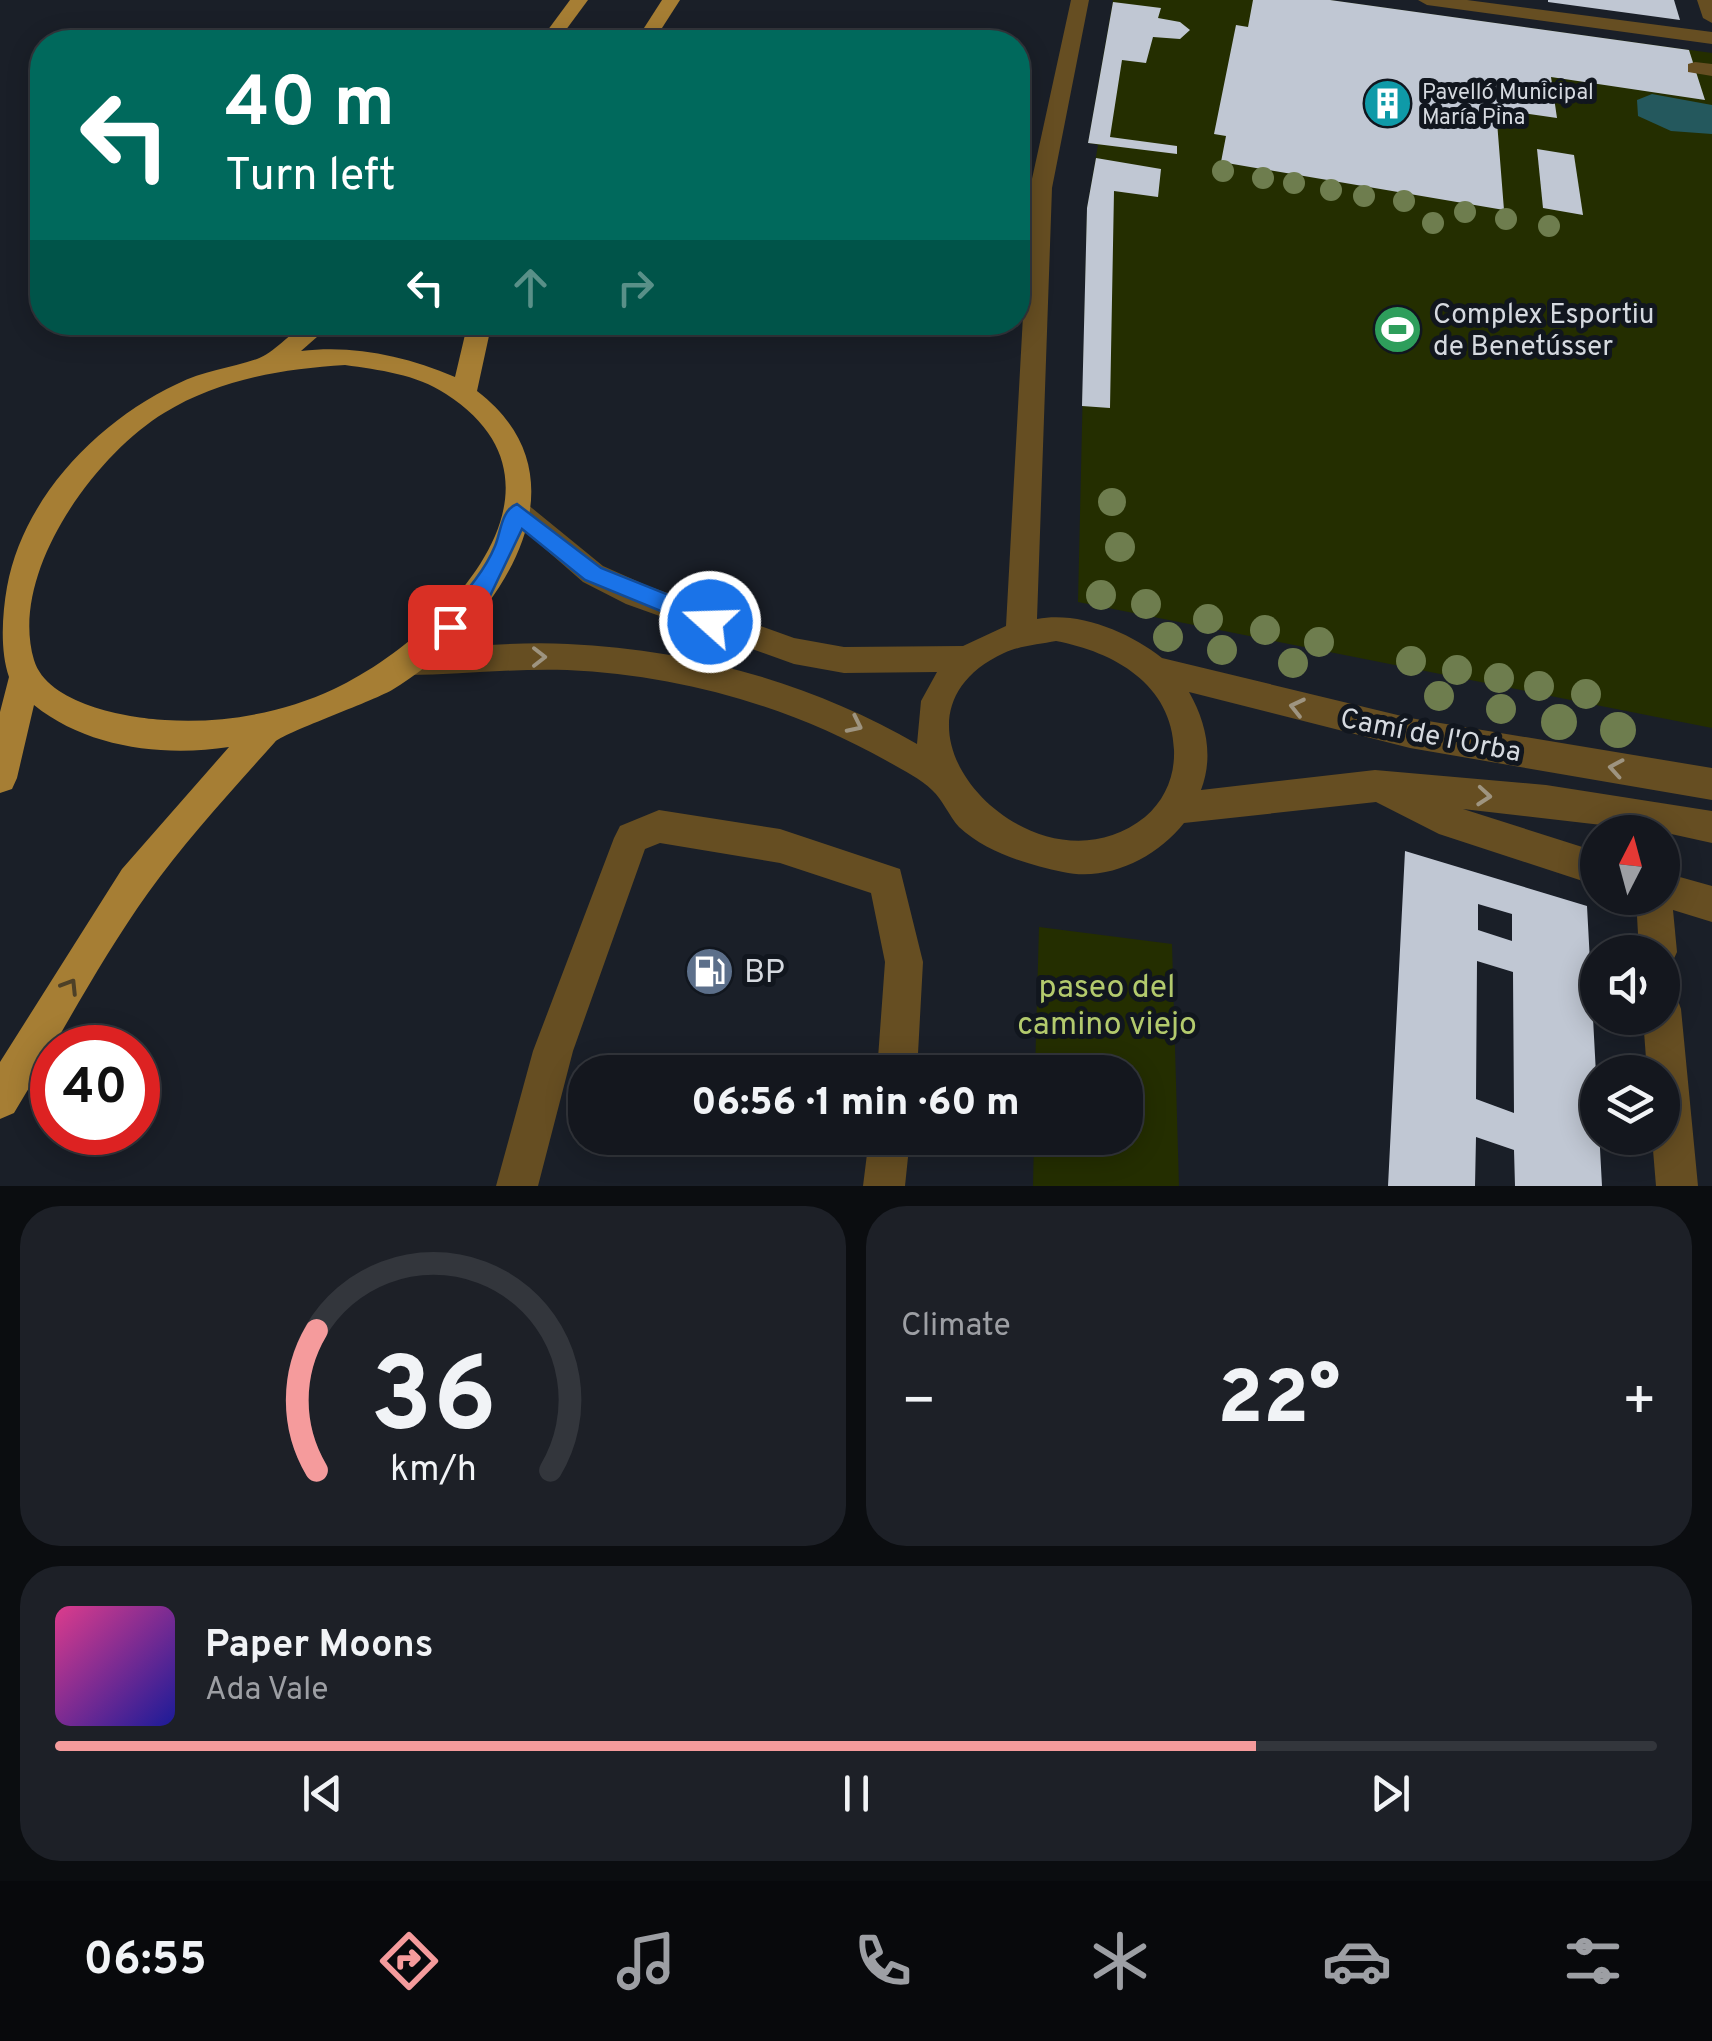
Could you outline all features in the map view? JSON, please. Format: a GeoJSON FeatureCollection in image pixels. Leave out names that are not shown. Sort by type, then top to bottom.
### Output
{"type":"FeatureCollection","features":[{"type":"Feature","properties":{"kind":"main road"},"geometry":{"type":"LineString","coordinates":[[557,30],[579,0]]}},
{"type":"Feature","properties":{"kind":"main road"},"geometry":{"type":"LineString","coordinates":[[652,30],[671,0]]}},
{"type":"Feature","properties":{"kind":"main road"},"geometry":{"type":"LineString","coordinates":[[271,363],[306,335]]}},
{"type":"Feature","properties":{"kind":"main road"},"geometry":{"type":"LineString","coordinates":[[466,390],[477,335]]}},
{"type":"Feature","properties":{"kind":"main road"},"geometry":{"type":"LineString","coordinates":[[345,356],[379,359],[411,365],[466,390],[492,413],[510,442],[518,476],[517,512],[504,551],[482,590],[450,627],[407,662],[333,703],[268,726],[185,736],[123,731],[83,719],[50,700],[25,676],[9,647],[2,616],[3,583],[13,550],[53,486],[113,431],[188,389],[271,363],[345,356]]}},
{"type":"Feature","properties":{"kind":"main road"},"geometry":{"type":"LineString","coordinates":[[0,778],[25,676]]}},
{"type":"Feature","properties":{"kind":"main road"},"geometry":{"type":"LineString","coordinates":[[0,1099],[135,881],[268,726]]}},
{"type":"Feature","properties":{"kind":"street"},"geometry":{"type":"LineString","coordinates":[[1030,183],[1080,0]]}},
{"type":"Feature","properties":{"kind":"street"},"geometry":{"type":"LineString","coordinates":[[1428,0],[1712,38]]}},
{"type":"Feature","properties":{"kind":"street"},"geometry":{"type":"LineString","coordinates":[[1021,630],[1026,335]]}},
{"type":"Feature","properties":{"kind":"street"},"geometry":{"type":"LineString","coordinates":[[517,512],[593,574],[637,595],[794,652],[844,660],[962,659]]}},
{"type":"Feature","properties":{"kind":"street"},"geometry":{"type":"LineString","coordinates":[[1056,628],[1090,634],[1124,648],[1153,669],[1178,700],[1192,736],[1192,773],[1178,808],[1158,832],[1130,848],[1088,859],[1041,854],[998,836],[965,811],[943,778],[932,745],[933,713],[943,684],[962,659],[989,641],[1021,630],[1056,628]]}},
{"type":"Feature","properties":{"kind":"street"},"geometry":{"type":"LineString","coordinates":[[407,662],[504,657],[614,660],[744,687],[826,712],[880,737],[943,778]]}},
{"type":"Feature","properties":{"kind":"street","name":"Camí de l'Orba"},"geometry":{"type":"LineString","coordinates":[[1153,669],[1410,732],[1712,784]]}},
{"type":"Feature","properties":{"kind":"street"},"geometry":{"type":"LineString","coordinates":[[1178,808],[1375,786],[1546,801],[1712,828]]}},
{"type":"Feature","properties":{"kind":"street"},"geometry":{"type":"LineString","coordinates":[[1375,786],[1440,818],[1580,863]]}},
{"type":"Feature","properties":{"kind":"street"},"geometry":{"type":"LineString","coordinates":[[517,1186],[553,1051],[632,838],[659,826],[780,846],[887,881],[904,962],[899,1055]]}},
{"type":"Feature","properties":{"kind":"street"},"geometry":{"type":"LineString","coordinates":[[1680,895],[1712,904]]}},
{"type":"Feature","properties":{"kind":"street"},"geometry":{"type":"LineString","coordinates":[[1664,1035],[1676,1186]]}},
{"type":"Feature","properties":{"kind":"street"},"geometry":{"type":"LineString","coordinates":[[884,1186],[888,1155]]}},
{"type":"Feature","properties":{"kind":"green space","name":"Complex Esportiu de Benetússer"},"geometry":{"type":"Polygon","coordinates":[[[1113,0],[1330,0],[1712,53],[1712,728],[1078,602],[1087,208],[1098,145],[1088,143],[1113,0]]]}},
{"type":"Feature","properties":{"kind":"green space","name":"paseo del camino viejo"},"geometry":{"type":"Polygon","coordinates":[[[1039,927],[1172,944],[1179,1186],[1033,1186],[1034,1155],[1143,1155],[1143,1055],[1035,1055],[1039,927]]]}},
{"type":"Feature","properties":{"kind":"shaded area"},"geometry":{"type":"Polygon","coordinates":[[[1652,94],[1712,105],[1712,134],[1671,131],[1638,116],[1637,100],[1652,94]]]}},
{"type":"Feature","properties":{"kind":"building","name":"Pavelló Municipal María Pina"},"geometry":{"type":"Polygon","coordinates":[[[1253,0],[1330,0],[1689,50],[1705,100],[1551,77],[1557,118],[1496,109],[1504,210],[1221,162],[1226,136],[1214,134],[1236,25],[1248,27],[1253,0]]]}},
{"type":"Feature","properties":{"kind":"building"},"geometry":{"type":"Polygon","coordinates":[[[1674,0],[1680,20],[1548,2],[1674,0]]]}},
{"type":"Feature","properties":{"kind":"building"},"geometry":{"type":"Polygon","coordinates":[[[1113,2],[1161,8],[1158,18],[1180,22],[1190,30],[1180,39],[1153,37],[1146,63],[1122,60],[1110,137],[1177,146],[1177,154],[1088,143],[1113,2]]]}},
{"type":"Feature","properties":{"kind":"building"},"geometry":{"type":"Polygon","coordinates":[[[1537,149],[1574,155],[1583,215],[1543,208],[1537,149]]]}},
{"type":"Feature","properties":{"kind":"building"},"geometry":{"type":"Polygon","coordinates":[[[1096,158],[1161,169],[1158,197],[1114,191],[1110,408],[1082,406],[1087,208],[1096,158]]]}},
{"type":"Feature","properties":{"kind":"building"},"geometry":{"type":"Polygon","coordinates":[[[1405,851],[1580,904],[1580,915],[1587,915],[1589,935],[1580,935],[1580,1035],[1594,1035],[1595,1055],[1580,1055],[1580,1155],[1600,1155],[1602,1186],[1515,1186],[1514,1150],[1476,1137],[1475,1186],[1388,1186],[1405,851]],[[1478,904],[1478,930],[1512,941],[1512,914],[1478,904]],[[1477,961],[1476,1099],[1514,1113],[1513,972],[1477,961]]]}},
{"type":"Feature","properties":{"kind":"place","name":"Pavelló Municipal María Pina"},"geometry":{"type":"Point","coordinates":[1387,104]}},
{"type":"Feature","properties":{"kind":"place","name":"Complex Esportiu de Benetússer"},"geometry":{"type":"Point","coordinates":[1398,329]}},
{"type":"Feature","properties":{"kind":"place","name":"BP"},"geometry":{"type":"Point","coordinates":[709,971]}},
{"type":"Feature","properties":{"kind":"route"},"geometry":{"type":"LineString","coordinates":[[450,627],[482,590],[504,551],[517,512],[593,574],[710,622]]}}]}
